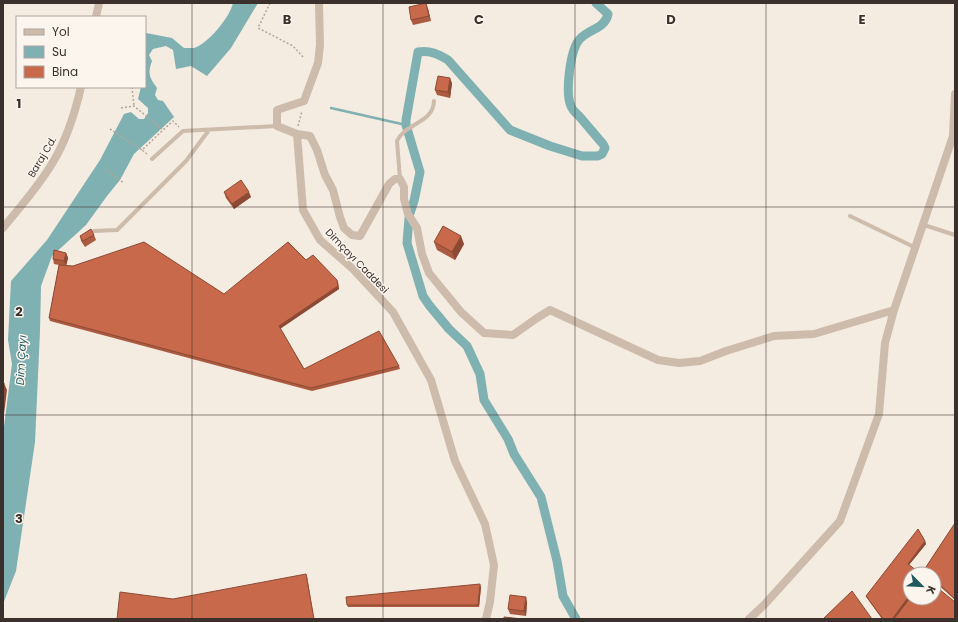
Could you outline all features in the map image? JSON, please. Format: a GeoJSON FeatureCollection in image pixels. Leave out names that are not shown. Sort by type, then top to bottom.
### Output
{"type":"FeatureCollection","features":[{"type":"Feature","properties":{"kind":"street"},"geometry":{"type":"LineString","coordinates":[[96,16],[99,3]]}},
{"type":"Feature","properties":{"kind":"street"},"geometry":{"type":"LineString","coordinates":[[319,3],[320,45],[318,63],[304,101],[277,110],[277,126],[297,134],[310,136],[333,190],[344,228],[352,235],[360,236],[378,201],[389,184],[395,179],[400,179],[404,187],[404,199],[409,216],[417,228],[422,254],[430,273],[461,312],[484,333],[513,335],[550,310],[658,360],[679,363],[700,361],[774,336],[814,334],[894,310]]}},
{"type":"Feature","properties":{"kind":"street","name":"Baraj Cd."},"geometry":{"type":"LineString","coordinates":[[3,228],[53,162],[69,130],[81,88]]}},
{"type":"Feature","properties":{"kind":"street"},"geometry":{"type":"LineString","coordinates":[[749,619],[764,605],[840,521],[879,414],[885,342],[894,310],[953,136],[955,94]]}},
{"type":"Feature","properties":{"kind":"street","name":"Dimçayı Caddesi"},"geometry":{"type":"LineString","coordinates":[[297,134],[304,210],[320,240],[353,269],[393,312],[431,380],[455,461],[485,524],[494,565],[490,602],[486,619]]}},
{"type":"Feature","properties":{"kind":"lane"},"geometry":{"type":"LineString","coordinates":[[400,179],[397,141],[404,130],[412,127],[430,115],[434,109],[434,101]]}},
{"type":"Feature","properties":{"kind":"lane"},"geometry":{"type":"LineString","coordinates":[[152,159],[183,131],[277,126]]}},
{"type":"Feature","properties":{"kind":"lane"},"geometry":{"type":"LineString","coordinates":[[94,231],[117,230],[186,161],[210,130]]}},
{"type":"Feature","properties":{"kind":"lane"},"geometry":{"type":"LineString","coordinates":[[850,216],[916,248]]}},
{"type":"Feature","properties":{"kind":"lane"},"geometry":{"type":"LineString","coordinates":[[924,225],[955,235]]}},
{"type":"Feature","properties":{"kind":"path"},"geometry":{"type":"LineString","coordinates":[[270,3],[258,28],[292,46],[303,57]]}},
{"type":"Feature","properties":{"kind":"path"},"geometry":{"type":"LineString","coordinates":[[132,88],[134,106],[163,130]]}},
{"type":"Feature","properties":{"kind":"path"},"geometry":{"type":"LineString","coordinates":[[297,134],[304,101]]}},
{"type":"Feature","properties":{"kind":"path"},"geometry":{"type":"LineString","coordinates":[[121,108],[134,106]]}},
{"type":"Feature","properties":{"kind":"path"},"geometry":{"type":"LineString","coordinates":[[142,150],[174,121],[183,131]]}},
{"type":"Feature","properties":{"kind":"path"},"geometry":{"type":"LineString","coordinates":[[110,129],[142,150],[152,159]]}},
{"type":"Feature","properties":{"kind":"path"},"geometry":{"type":"LineString","coordinates":[[105,169],[124,183]]}},
{"type":"Feature","properties":{"kind":"water","name":"Dim Çayı"},"geometry":{"type":"Polygon","coordinates":[[[233,3],[258,3],[231,48],[207,76],[191,66],[176,69],[173,50],[166,46],[153,49],[149,55],[152,61],[150,65],[151,78],[157,88],[155,95],[158,100],[163,101],[174,117],[134,154],[120,180],[86,225],[52,256],[41,286],[35,442],[16,571],[3,604],[3,434],[12,364],[8,340],[11,281],[47,240],[100,160],[124,114],[131,112],[139,119],[144,119],[148,113],[148,108],[138,99],[141,88],[146,88],[146,33],[172,38],[184,48],[194,48],[212,36],[231,9],[233,3]]]}},
{"type":"Feature","properties":{"kind":"building"},"geometry":{"type":"Polygon","coordinates":[[[426,3],[429,16],[411,20],[409,7],[426,3]]]}},
{"type":"Feature","properties":{"kind":"building"},"geometry":{"type":"Polygon","coordinates":[[[438,76],[450,78],[448,92],[435,90],[438,76]]]}},
{"type":"Feature","properties":{"kind":"building"},"geometry":{"type":"Polygon","coordinates":[[[241,180],[249,192],[232,204],[224,192],[241,180]]]}},
{"type":"Feature","properties":{"kind":"building"},"geometry":{"type":"Polygon","coordinates":[[[443,226],[461,236],[452,252],[434,242],[443,226]]]}},
{"type":"Feature","properties":{"kind":"building"},"geometry":{"type":"Polygon","coordinates":[[[91,229],[94,235],[83,241],[80,236],[91,229]]]}},
{"type":"Feature","properties":{"kind":"building"},"geometry":{"type":"Polygon","coordinates":[[[144,242],[224,294],[288,242],[306,260],[313,255],[337,280],[338,286],[279,326],[304,369],[379,331],[399,366],[311,388],[49,318],[59,265],[73,266],[144,242]]]}},
{"type":"Feature","properties":{"kind":"building"},"geometry":{"type":"Polygon","coordinates":[[[54,250],[66,253],[64,261],[53,259],[54,250]]]}},
{"type":"Feature","properties":{"kind":"building"},"geometry":{"type":"Polygon","coordinates":[[[955,523],[955,599],[942,587],[942,566],[927,566],[955,523]]]}},
{"type":"Feature","properties":{"kind":"building"},"geometry":{"type":"Polygon","coordinates":[[[918,529],[925,541],[908,564],[911,566],[902,566],[902,606],[892,619],[883,619],[866,596],[918,529]]]}},
{"type":"Feature","properties":{"kind":"building"},"geometry":{"type":"Polygon","coordinates":[[[306,574],[314,619],[117,619],[120,592],[173,599],[306,574]]]}},
{"type":"Feature","properties":{"kind":"building"},"geometry":{"type":"Polygon","coordinates":[[[480,584],[478,605],[347,605],[346,597],[480,584]]]}},
{"type":"Feature","properties":{"kind":"building"},"geometry":{"type":"Polygon","coordinates":[[[852,591],[872,619],[823,619],[852,591]]]}},
{"type":"Feature","properties":{"kind":"building"},"geometry":{"type":"Polygon","coordinates":[[[942,591],[955,602],[955,619],[894,619],[904,606],[942,606],[942,591]]]}},
{"type":"Feature","properties":{"kind":"building"},"geometry":{"type":"Polygon","coordinates":[[[510,595],[526,597],[524,611],[508,609],[510,595]]]}},
{"type":"Feature","properties":{"kind":"building"},"geometry":{"type":"Polygon","coordinates":[[[504,617],[522,619],[504,619],[504,617]]]}},
{"type":"Feature","properties":{"kind":"waterway"},"geometry":{"type":"LineString","coordinates":[[410,213],[420,172],[406,125],[406,120],[418,52],[434,53],[448,60],[510,130],[550,146],[582,156],[598,156],[602,154],[605,148],[603,144],[572,109],[568,92],[569,72],[576,45],[583,36],[600,26],[608,14],[596,3]]}},
{"type":"Feature","properties":{"kind":"waterway"},"geometry":{"type":"LineString","coordinates":[[331,108],[406,125]]}},
{"type":"Feature","properties":{"kind":"waterway"},"geometry":{"type":"LineString","coordinates":[[409,218],[407,243],[423,296],[449,329],[467,346],[480,374],[484,400],[508,439],[514,454],[541,497],[557,561],[563,596],[576,619]]}}]}
